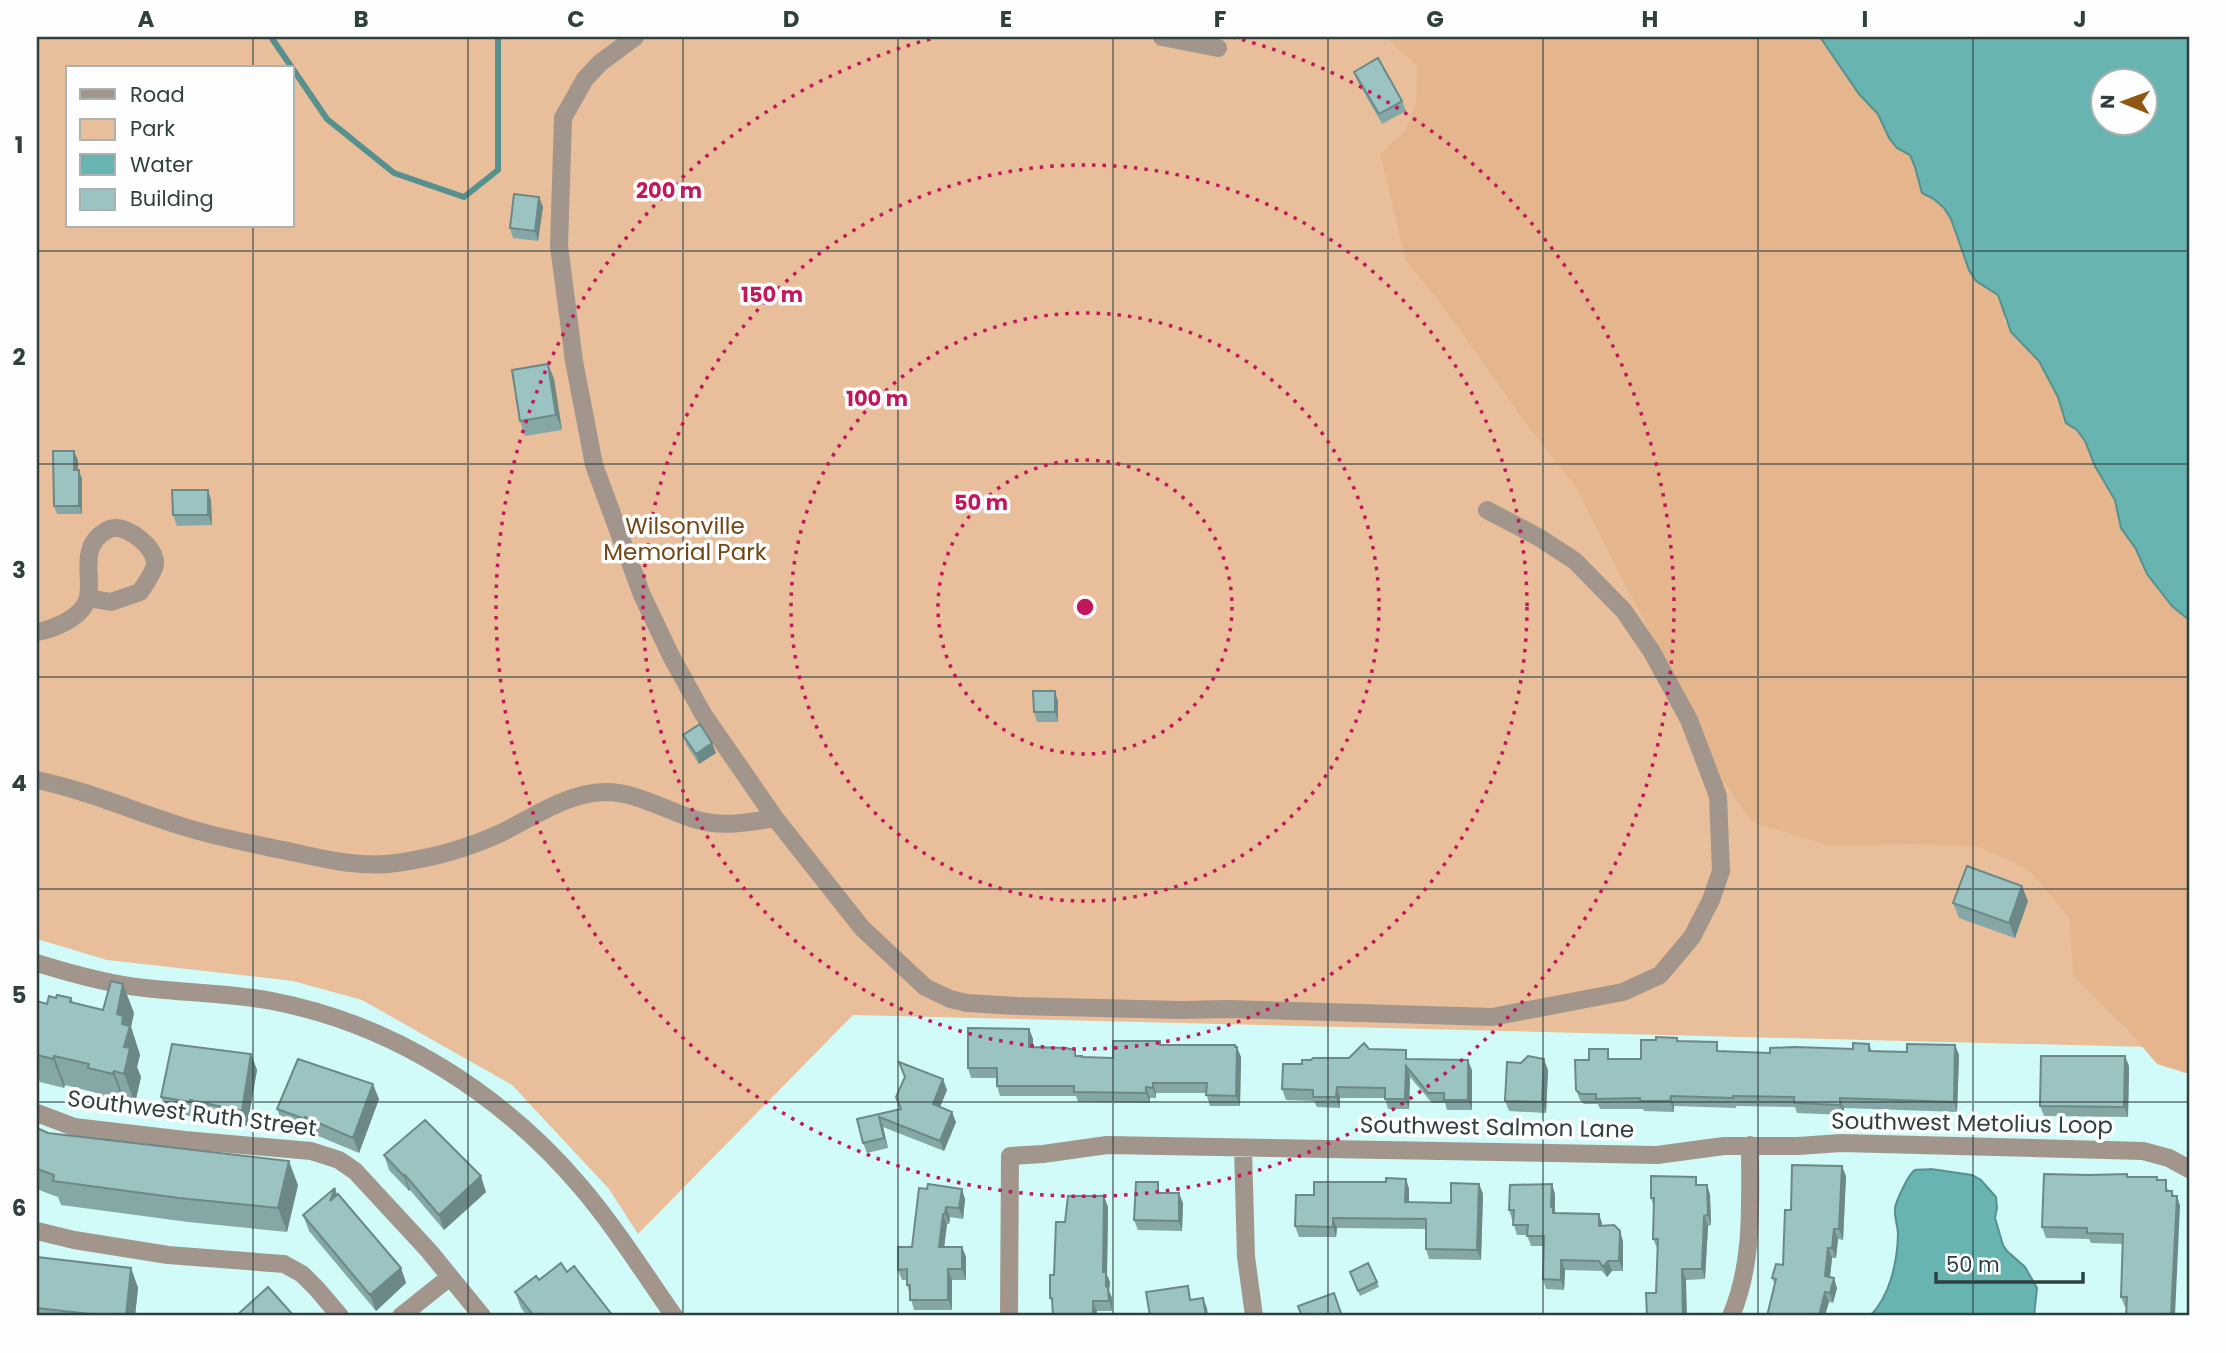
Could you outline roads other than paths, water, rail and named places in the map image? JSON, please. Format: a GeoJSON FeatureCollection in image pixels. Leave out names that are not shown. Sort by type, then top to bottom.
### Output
{"type":"FeatureCollection","features":[{"type":"Feature","properties":{"kind":"street"},"geometry":{"type":"LineString","coordinates":[[635,37],[600,63],[585,79],[563,118],[559,246],[574,361],[594,465],[642,595],[703,714],[775,818],[862,928],[925,987],[950,999],[967,1003],[1492,1017],[1623,992],[1660,975],[1692,937],[1711,900],[1721,871],[1718,796],[1689,720],[1652,652],[1624,611],[1575,561],[1540,538],[1487,510]]}},
{"type":"Feature","properties":{"kind":"street"},"geometry":{"type":"LineString","coordinates":[[1162,37],[1218,48]]}},
{"type":"Feature","properties":{"kind":"street"},"geometry":{"type":"LineString","coordinates":[[37,632],[65,622],[78,612],[88,598],[90,551],[94,540],[102,533],[114,528],[131,533],[145,542],[154,555],[155,567],[140,592],[111,602],[88,598]]}},
{"type":"Feature","properties":{"kind":"street"},"geometry":{"type":"LineString","coordinates":[[37,780],[60,785],[190,829],[324,859],[370,864],[394,863],[461,849],[501,833],[559,803],[582,795],[606,792],[631,796],[692,819],[714,824],[775,818]]}},
{"type":"Feature","properties":{"kind":"street"},"geometry":{"type":"LineString","coordinates":[[37,963],[112,983],[244,996],[296,1006],[344,1021],[413,1051],[481,1093],[555,1157],[590,1198],[674,1316]]}},
{"type":"Feature","properties":{"kind":"street","name":"Southwest Ruth Street"},"geometry":{"type":"LineString","coordinates":[[37,1113],[74,1127],[311,1151],[339,1160],[355,1171],[429,1251],[450,1276],[472,1313]]}},
{"type":"Feature","properties":{"kind":"street","name":"Southwest Metolius Loop"},"geometry":{"type":"LineString","coordinates":[[1751,1145],[1842,1143],[2143,1151],[2169,1158],[2189,1168]]}},
{"type":"Feature","properties":{"kind":"street","name":"Southwest Salmon Lane"},"geometry":{"type":"LineString","coordinates":[[1009,1316],[1010,1156],[1107,1145],[1657,1155],[1751,1145]]}},
{"type":"Feature","properties":{"kind":"street"},"geometry":{"type":"LineString","coordinates":[[1731,1316],[1747,1262],[1751,1145]]}},
{"type":"Feature","properties":{"kind":"street"},"geometry":{"type":"LineString","coordinates":[[1243,1148],[1246,1257],[1254,1316]]}},
{"type":"Feature","properties":{"kind":"street"},"geometry":{"type":"LineString","coordinates":[[37,1231],[63,1238],[168,1255],[284,1264],[302,1274],[340,1316]]}},
{"type":"Feature","properties":{"kind":"street"},"geometry":{"type":"LineString","coordinates":[[401,1316],[450,1276]]}},
{"type":"Feature","properties":{"kind":"water"},"geometry":{"type":"Polygon","coordinates":[[[1820,37],[2189,37],[2189,620],[2172,606],[2147,574],[2136,549],[2121,528],[2115,500],[2095,466],[2085,441],[2077,430],[2066,423],[2058,397],[2039,361],[2011,332],[1998,295],[1976,281],[1969,270],[1951,219],[1934,199],[1922,193],[1910,155],[1897,148],[1889,138],[1878,114],[1859,94],[1820,37]]]}},
{"type":"Feature","properties":{"kind":"water"},"geometry":{"type":"Polygon","coordinates":[[[1931,1169],[1972,1175],[1981,1180],[1996,1197],[1995,1218],[2003,1245],[2025,1267],[2037,1288],[2034,1316],[1870,1316],[1883,1299],[1894,1268],[1898,1235],[1895,1208],[1898,1200],[1912,1172],[1931,1169]]]}},
{"type":"Feature","properties":{"kind":"waterway"},"geometry":{"type":"LineString","coordinates":[[271,37],[291,66]]}},
{"type":"Feature","properties":{"kind":"waterway"},"geometry":{"type":"LineString","coordinates":[[294,71],[327,119],[394,173],[464,197],[498,170],[498,37]]}},
{"type":"Feature","properties":{"kind":"park label","name":"Wilsonville Memorial Park"},"geometry":{"type":"Point","coordinates":[685,539]}}]}
